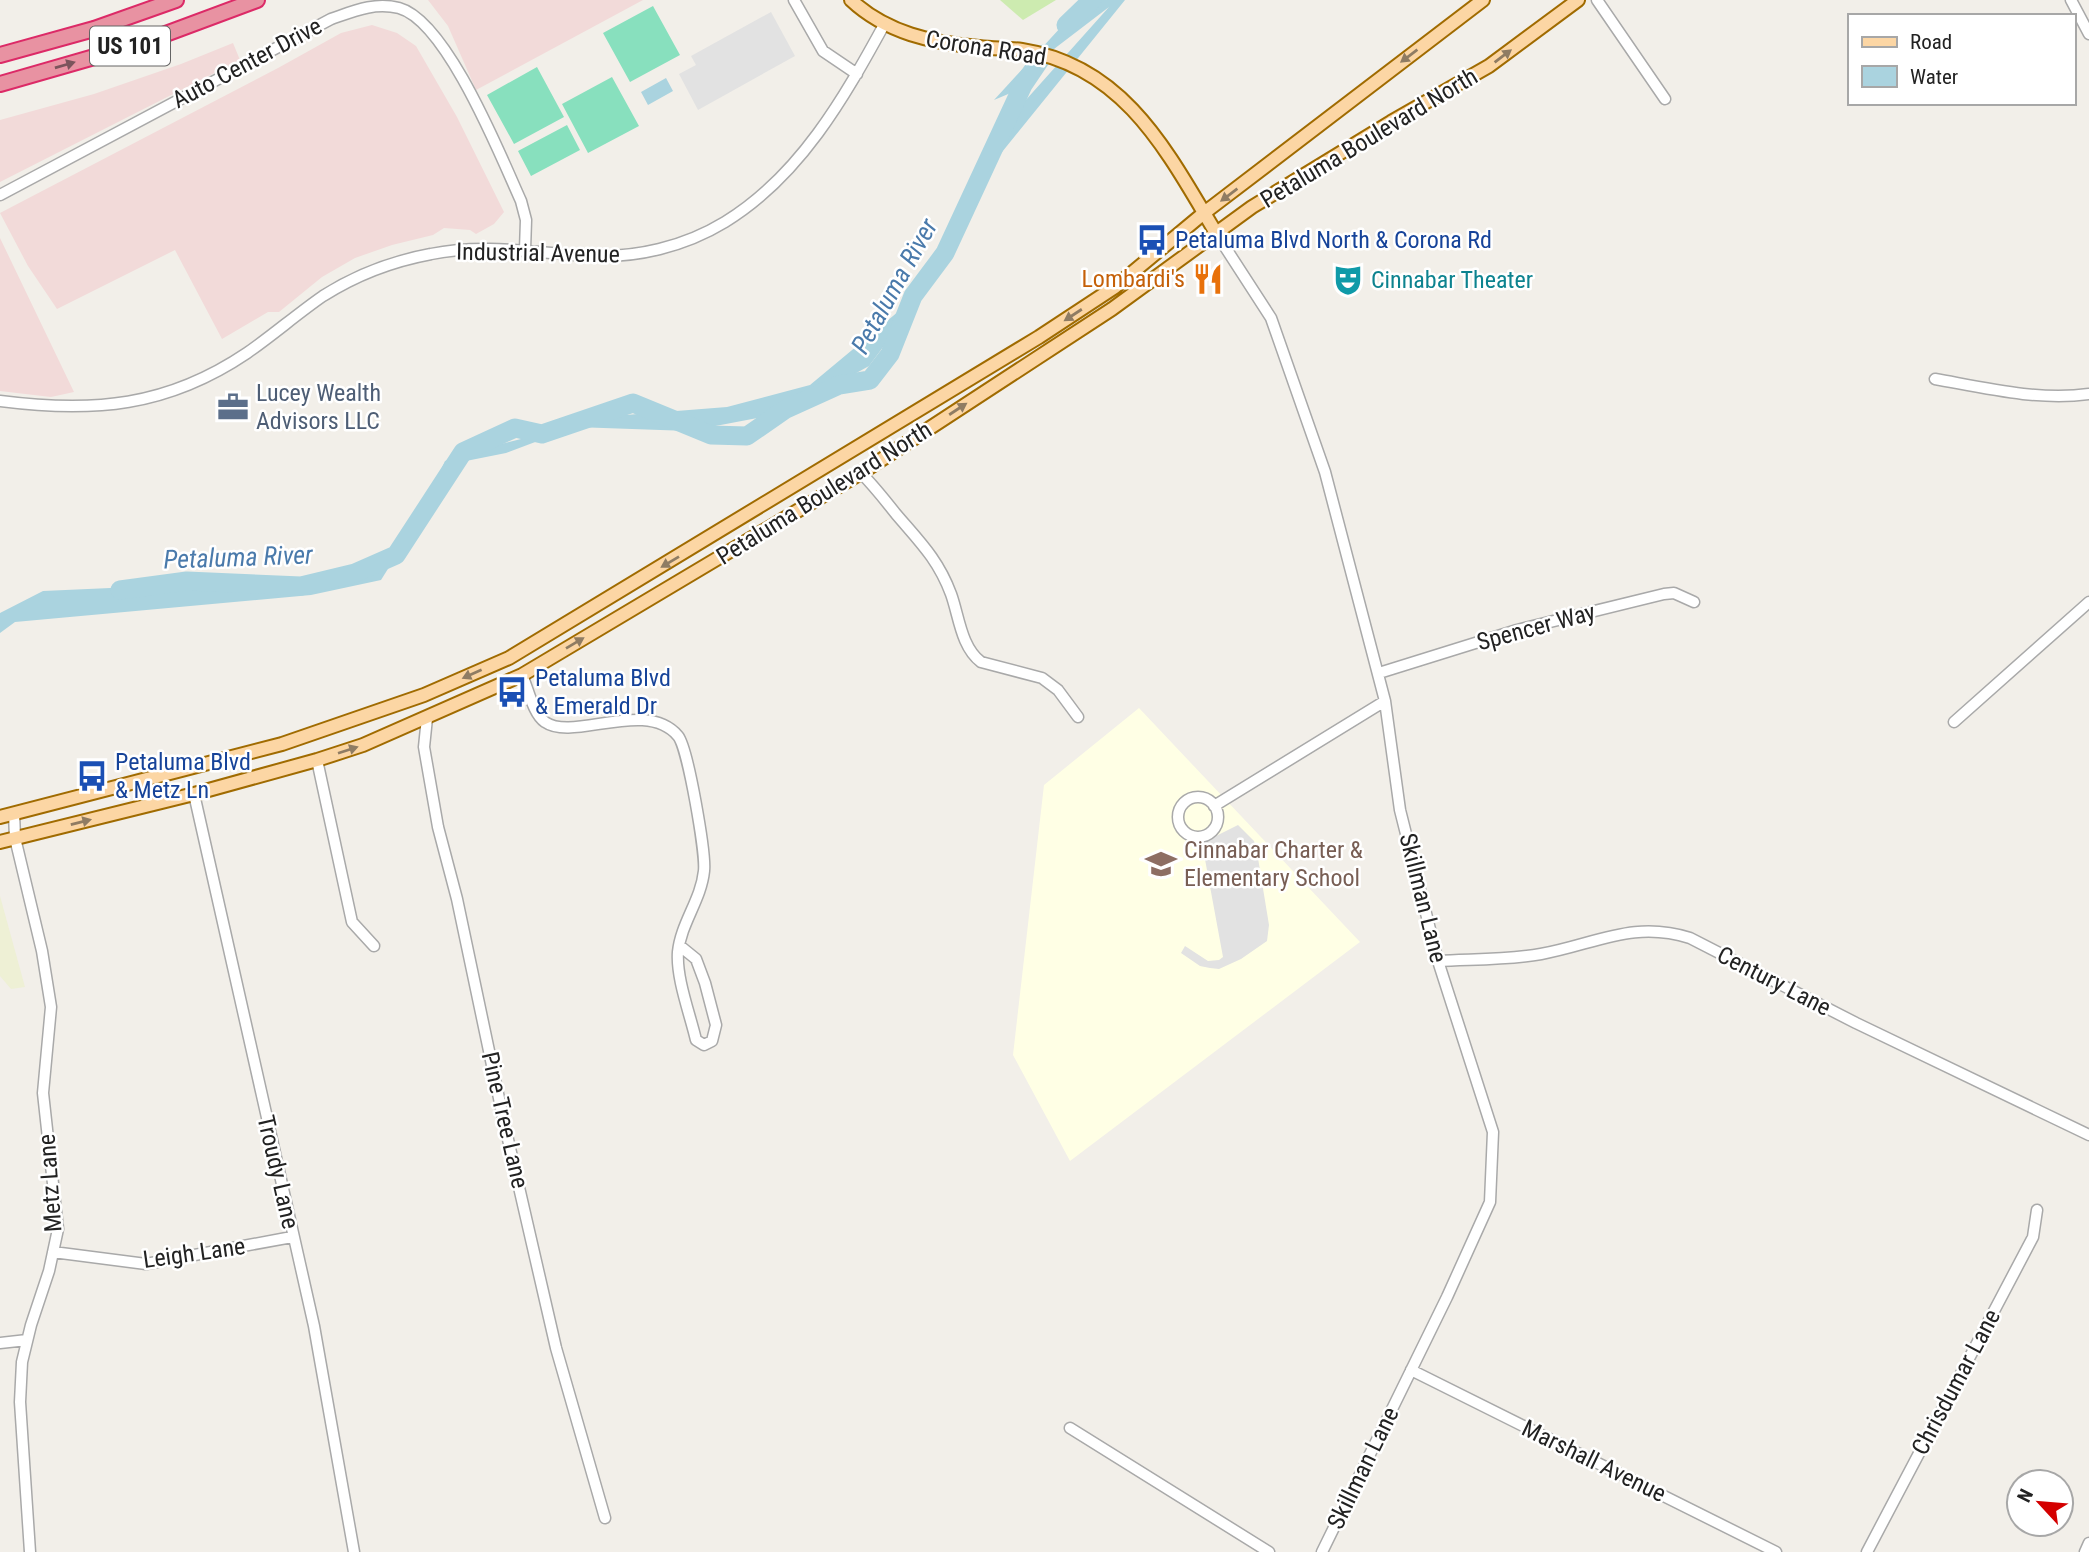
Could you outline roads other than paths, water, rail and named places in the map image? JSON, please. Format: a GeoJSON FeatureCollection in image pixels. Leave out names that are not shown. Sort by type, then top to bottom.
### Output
{"type":"FeatureCollection","features":[{"type":"Feature","properties":{"kind":"highway","name":"US 101"},"geometry":{"type":"LineString","coordinates":[[0,55],[94,29],[176,0]]}},
{"type":"Feature","properties":{"kind":"highway","name":"US 101"},"geometry":{"type":"LineString","coordinates":[[0,85],[136,45],[257,0]]}},
{"type":"Feature","properties":{"kind":"main road","name":"Corona Road"},"geometry":{"type":"LineString","coordinates":[[851,0],[885,23],[931,41],[1021,50],[1043,55],[1085,71],[1111,89],[1154,132],[1192,189],[1216,233]]}},
{"type":"Feature","properties":{"kind":"main road","name":"Petaluma Boulevard North"},"geometry":{"type":"LineString","coordinates":[[0,817],[282,744],[424,695],[509,658],[1039,337],[1115,287],[1204,213],[1483,0]]}},
{"type":"Feature","properties":{"kind":"main road","name":"Petaluma Boulevard North"},"geometry":{"type":"LineString","coordinates":[[0,842],[194,794],[317,760],[363,745],[522,675],[862,473],[1111,309],[1252,207],[1489,66],[1578,0]]}},
{"type":"Feature","properties":{"kind":"street"},"geometry":{"type":"LineString","coordinates":[[794,0],[822,51],[856,75]]}},
{"type":"Feature","properties":{"kind":"street"},"geometry":{"type":"LineString","coordinates":[[1597,0],[1665,99]]}},
{"type":"Feature","properties":{"kind":"street"},"geometry":{"type":"LineString","coordinates":[[2071,0],[2089,34]]}},
{"type":"Feature","properties":{"kind":"street","name":"Auto Center Drive"},"geometry":{"type":"LineString","coordinates":[[0,195],[331,19],[366,7],[383,6],[402,9],[416,18],[430,30],[458,69],[521,201],[526,220],[526,250]]}},
{"type":"Feature","properties":{"kind":"street","name":"Industrial Avenue"},"geometry":{"type":"LineString","coordinates":[[0,401],[75,408],[152,398],[224,367],[326,294],[365,274],[410,258],[457,250],[507,248],[588,256],[631,254],[664,248],[701,235],[750,205],[796,162],[837,107],[885,23]]}},
{"type":"Feature","properties":{"kind":"street","name":"Skillman Lane"},"geometry":{"type":"LineString","coordinates":[[1216,233],[1271,318],[1326,475],[1379,673],[1400,810],[1438,961],[1493,1132],[1490,1202],[1447,1297],[1322,1552]]}},
{"type":"Feature","properties":{"kind":"street"},"geometry":{"type":"LineString","coordinates":[[1935,379],[2035,394],[2066,397],[2089,394]]}},
{"type":"Feature","properties":{"kind":"street"},"geometry":{"type":"LineString","coordinates":[[862,473],[924,543],[950,591],[967,645],[974,656],[981,662],[1042,678],[1058,690],[1078,717]]}},
{"type":"Feature","properties":{"kind":"street","name":"Spencer Way"},"geometry":{"type":"LineString","coordinates":[[1379,673],[1517,631],[1664,594],[1674,593],[1694,602]]}},
{"type":"Feature","properties":{"kind":"street"},"geometry":{"type":"LineString","coordinates":[[1954,722],[2089,602]]}},
{"type":"Feature","properties":{"kind":"street"},"geometry":{"type":"LineString","coordinates":[[522,675],[538,714],[545,722],[555,726],[646,720],[668,728],[679,737],[687,764],[704,869],[678,952],[696,1040],[704,1045],[712,1041],[716,1025],[712,1006],[696,959],[680,946]]}},
{"type":"Feature","properties":{"kind":"street"},"geometry":{"type":"LineString","coordinates":[[1214,806],[1385,701]]}},
{"type":"Feature","properties":{"kind":"street","name":"Pine Tree Lane"},"geometry":{"type":"LineString","coordinates":[[427,718],[424,747],[438,827],[457,900],[556,1348],[605,1518]]}},
{"type":"Feature","properties":{"kind":"street"},"geometry":{"type":"LineString","coordinates":[[317,760],[352,922],[374,946]]}},
{"type":"Feature","properties":{"kind":"street","name":"Troudy Lane"},"geometry":{"type":"LineString","coordinates":[[194,794],[314,1326],[354,1552]]}},
{"type":"Feature","properties":{"kind":"street"},"geometry":{"type":"LineString","coordinates":[[1198,797],[1214,806],[1216,825],[1210,832],[1195,837],[1184,831],[1178,819],[1185,802],[1198,797]]}},
{"type":"Feature","properties":{"kind":"street","name":"Metz Lane"},"geometry":{"type":"LineString","coordinates":[[14,813],[15,838],[42,951],[51,1007],[43,1093],[58,1228],[22,1362],[20,1402],[30,1552]]}},
{"type":"Feature","properties":{"kind":"street","name":"Century Lane"},"geometry":{"type":"LineString","coordinates":[[1438,961],[1539,955],[1636,931],[1667,930],[1690,938],[1856,1023],[2089,1135]]}},
{"type":"Feature","properties":{"kind":"street","name":"Chrisdumar Lane"},"geometry":{"type":"LineString","coordinates":[[1867,1552],[2033,1237],[2037,1210]]}},
{"type":"Feature","properties":{"kind":"street","name":"Leigh Lane"},"geometry":{"type":"LineString","coordinates":[[53,1252],[146,1264],[292,1237]]}},
{"type":"Feature","properties":{"kind":"street"},"geometry":{"type":"LineString","coordinates":[[0,1342],[27,1339]]}},
{"type":"Feature","properties":{"kind":"street","name":"Marshall Avenue"},"geometry":{"type":"LineString","coordinates":[[1411,1370],[1776,1552]]}},
{"type":"Feature","properties":{"kind":"street"},"geometry":{"type":"LineString","coordinates":[[1070,1428],[1269,1552]]}},
{"type":"Feature","properties":{"kind":"street"},"geometry":{"type":"LineString","coordinates":[[2085,1552],[2089,1544]]}},
{"type":"Feature","properties":{"kind":"water"},"geometry":{"type":"Polygon","coordinates":[[[1096,0],[1125,0],[981,178],[924,292],[869,366],[784,413],[689,431],[575,427],[506,453],[461,462],[416,524],[381,580],[311,595],[15,622],[0,633],[0,613],[43,591],[268,581],[326,584],[378,569],[429,495],[445,461],[525,438],[562,420],[727,407],[810,385],[905,306],[945,241],[998,131],[1109,7],[1054,49],[1013,92],[994,100],[1073,14],[1096,0]]]}},
{"type":"Feature","properties":{"kind":"water"},"geometry":{"type":"Polygon","coordinates":[[[666,78],[673,91],[648,105],[641,92],[666,78]]]}},
{"type":"Feature","properties":{"kind":"waterway","name":"Petaluma River"},"geometry":{"type":"LineString","coordinates":[[1066,25],[1092,0]]}},
{"type":"Feature","properties":{"kind":"waterway","name":"Petaluma River"},"geometry":{"type":"LineString","coordinates":[[120,590],[187,581],[301,586],[355,573],[396,555],[463,452],[515,428],[542,434],[633,403],[711,435],[747,436],[786,409],[839,385],[870,380],[890,354],[913,296],[945,253],[1023,85],[1044,54]]}},
{"type":"Feature","properties":{"kind":"place","name":"Petaluma Blvd North & Corona Rd"},"geometry":{"type":"Point","coordinates":[1152,240]}},
{"type":"Feature","properties":{"kind":"place","name":"Lombardi's"},"geometry":{"type":"Point","coordinates":[1208,279]}},
{"type":"Feature","properties":{"kind":"place","name":"Cinnabar Theater"},"geometry":{"type":"Point","coordinates":[1348,280]}},
{"type":"Feature","properties":{"kind":"place","name":"Lucey Wealth Advisors LLC"},"geometry":{"type":"Point","coordinates":[233,407]}},
{"type":"Feature","properties":{"kind":"place","name":"Petaluma Blvd & Emerald Dr"},"geometry":{"type":"Point","coordinates":[512,692]}},
{"type":"Feature","properties":{"kind":"place","name":"Petaluma Blvd & Metz Ln"},"geometry":{"type":"Point","coordinates":[92,776]}},
{"type":"Feature","properties":{"kind":"place","name":"Cinnabar Charter & Elementary School"},"geometry":{"type":"Point","coordinates":[1161,864]}}]}
